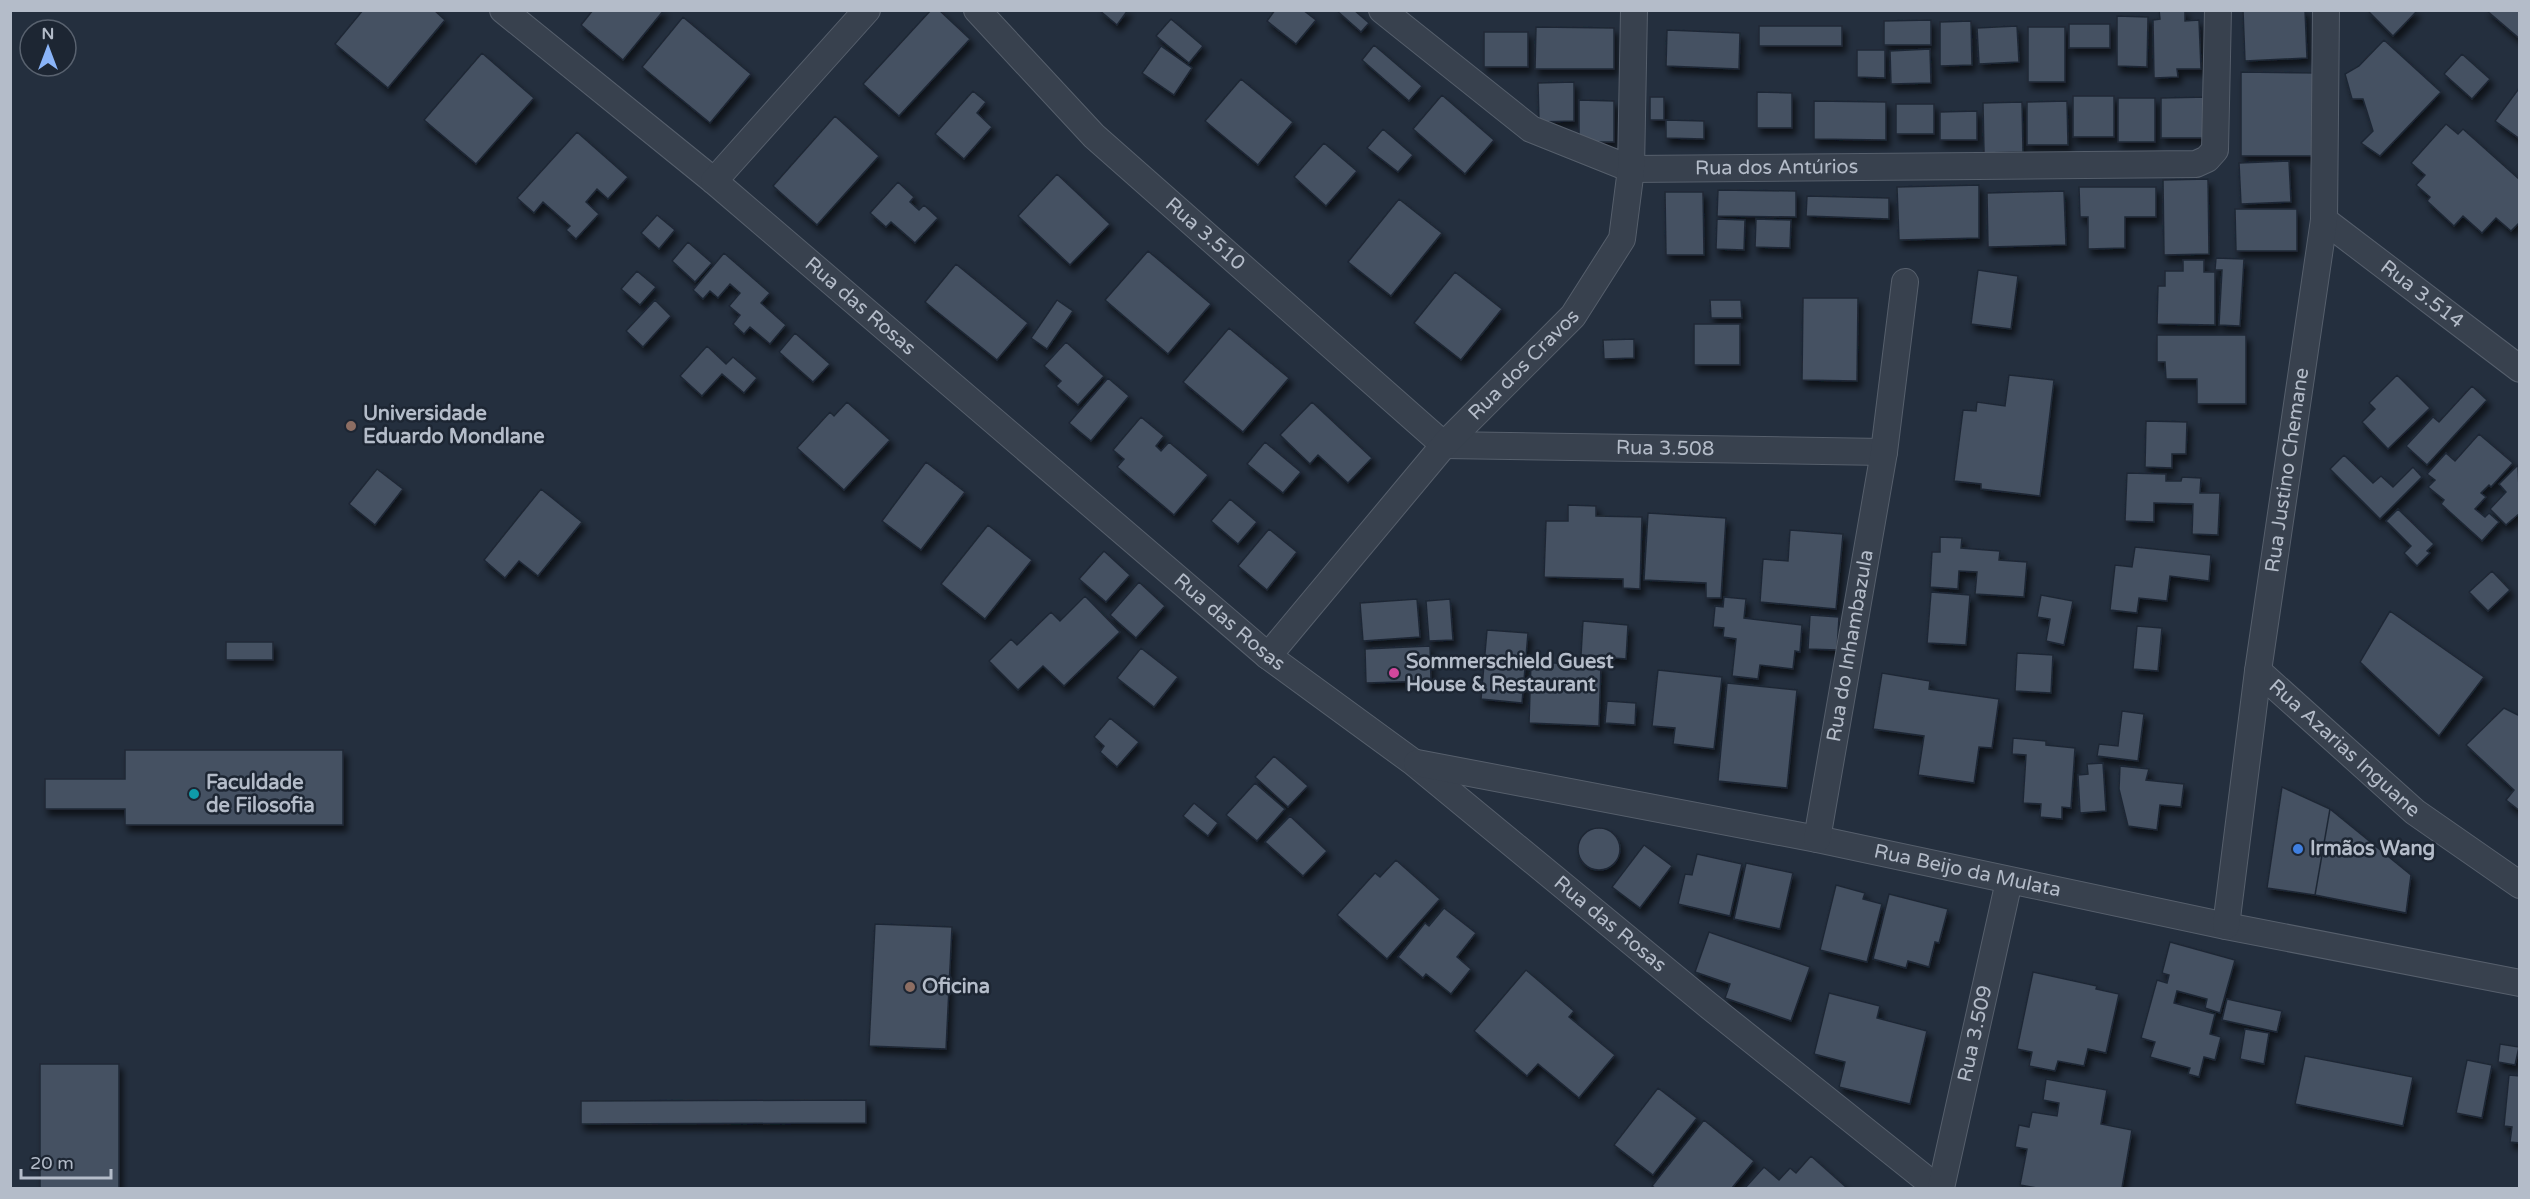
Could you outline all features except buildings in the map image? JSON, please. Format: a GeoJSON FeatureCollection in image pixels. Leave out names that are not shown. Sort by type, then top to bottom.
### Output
{"type":"FeatureCollection","features":[{"type":"Feature","properties":{"kind":"street","name":"Rua das Rosas"},"geometry":{"type":"LineString","coordinates":[[503,10],[714,181],[1268,656],[1413,762],[1698,997],[1939,1188]]}},
{"type":"Feature","properties":{"kind":"street"},"geometry":{"type":"LineString","coordinates":[[714,181],[867,10]]}},
{"type":"Feature","properties":{"kind":"street","name":"Rua 3.510"},"geometry":{"type":"LineString","coordinates":[[977,10],[1094,136],[1444,445]]}},
{"type":"Feature","properties":{"kind":"street","name":"Rua dos Antúrios"},"geometry":{"type":"LineString","coordinates":[[1382,10],[1531,129],[1631,170],[2196,164],[2207,159],[2215,150],[2218,10]]}},
{"type":"Feature","properties":{"kind":"street","name":"Rua dos Cravos"},"geometry":{"type":"LineString","coordinates":[[1268,656],[1444,445],[1573,316],[1622,239],[1631,170],[1634,10]]}},
{"type":"Feature","properties":{"kind":"street","name":"Rua Justino Chemane"},"geometry":{"type":"LineString","coordinates":[[2226,926],[2258,670],[2324,220],[2326,10]]}},
{"type":"Feature","properties":{"kind":"street","name":"Rua 3.514"},"geometry":{"type":"LineString","coordinates":[[2324,220],[2520,369]]}},
{"type":"Feature","properties":{"kind":"street","name":"Rua do Inhambazula"},"geometry":{"type":"LineString","coordinates":[[1817,839],[1884,452],[1905,282]]}},
{"type":"Feature","properties":{"kind":"street","name":"Rua 3.508"},"geometry":{"type":"LineString","coordinates":[[1444,445],[1884,452]]}},
{"type":"Feature","properties":{"kind":"street","name":"Rua Azarias Inguane"},"geometry":{"type":"LineString","coordinates":[[2258,670],[2415,812],[2520,885]]}},
{"type":"Feature","properties":{"kind":"street","name":"Rua Beijo da Mulata"},"geometry":{"type":"LineString","coordinates":[[1413,762],[1817,839],[2226,926],[2520,982]]}},
{"type":"Feature","properties":{"kind":"street","name":"Rua 3.509"},"geometry":{"type":"LineString","coordinates":[[1939,1188],[2009,881]]}},
{"type":"Feature","properties":{"kind":"place","name":"Universidade Eduardo Mondlane"},"geometry":{"type":"Point","coordinates":[351,426]}},
{"type":"Feature","properties":{"kind":"place","name":"Sommerschield Guest House & Restaurant"},"geometry":{"type":"Point","coordinates":[1394,673]}},
{"type":"Feature","properties":{"kind":"place","name":"Faculdade de Filosofia"},"geometry":{"type":"Point","coordinates":[194,794]}},
{"type":"Feature","properties":{"kind":"place","name":"Irmãos Wang"},"geometry":{"type":"Point","coordinates":[2298,849]}},
{"type":"Feature","properties":{"kind":"place","name":"Oficina"},"geometry":{"type":"Point","coordinates":[910,987]}}]}
